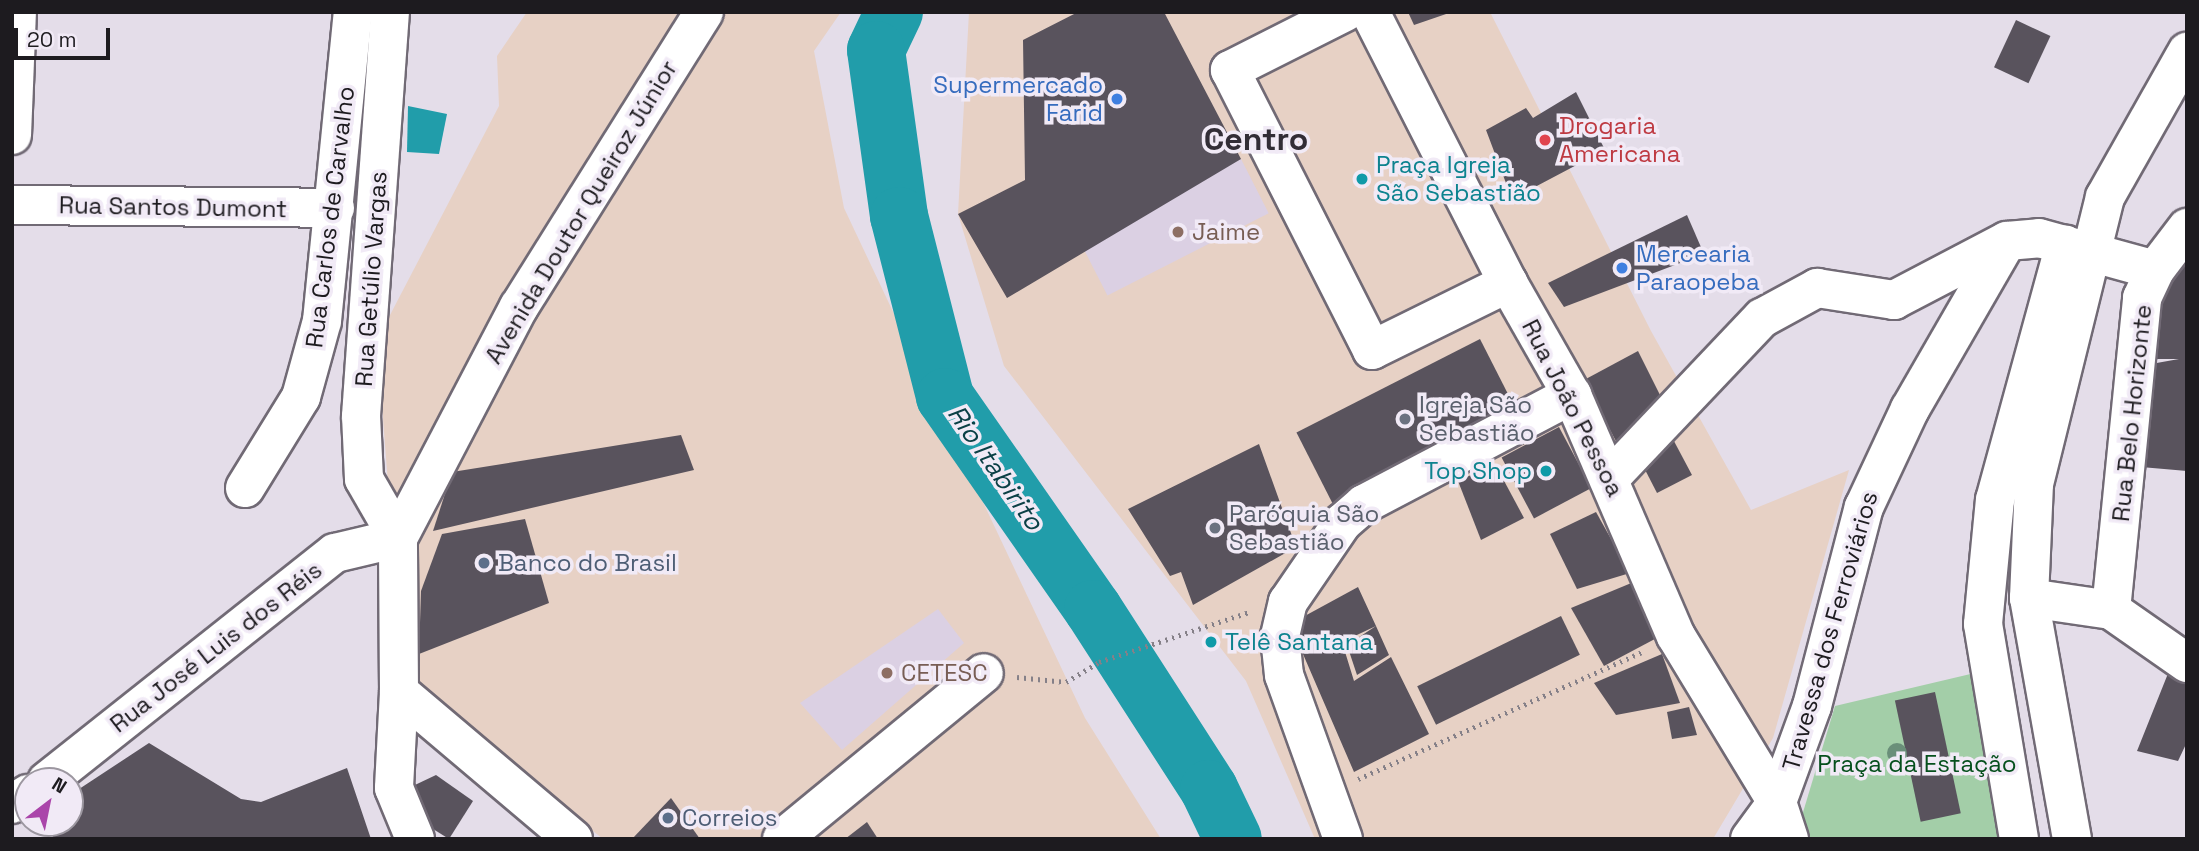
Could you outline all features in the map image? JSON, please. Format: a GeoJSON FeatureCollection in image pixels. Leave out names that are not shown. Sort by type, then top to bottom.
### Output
{"type":"FeatureCollection","features":[{"type":"Feature","properties":{"kind":"street"},"geometry":{"type":"LineString","coordinates":[[12,135],[18,12]]}},
{"type":"Feature","properties":{"kind":"street","name":"Rua Carlos de Carvalho"},"geometry":{"type":"LineString","coordinates":[[245,488],[307,382],[321,321],[335,208],[353,12]]}},
{"type":"Feature","properties":{"kind":"street","name":"Rua Getúlio Vargas"},"geometry":{"type":"LineString","coordinates":[[390,12],[361,416],[364,479],[398,538]]}},
{"type":"Feature","properties":{"kind":"street","name":"Avenida Doutor Queiroz Júnior"},"geometry":{"type":"LineString","coordinates":[[415,839],[394,788],[399,692],[398,538],[519,307],[704,12]]}},
{"type":"Feature","properties":{"kind":"street"},"geometry":{"type":"LineString","coordinates":[[1346,12],[1230,70],[1372,350],[1508,282]]}},
{"type":"Feature","properties":{"kind":"street","name":"Rua João Pessoa"},"geometry":{"type":"LineString","coordinates":[[1370,12],[1508,282],[1572,395],[1676,636],[1777,803],[1789,839]]}},
{"type":"Feature","properties":{"kind":"street"},"geometry":{"type":"LineString","coordinates":[[2019,839],[1983,624],[1995,500],[2077,249],[2187,52]]}},
{"type":"Feature","properties":{"kind":"street","name":"Rua Santos Dumont"},"geometry":{"type":"LineString","coordinates":[[12,205],[335,208]]}},
{"type":"Feature","properties":{"kind":"street","name":"Rua Belo Horizonte"},"geometry":{"type":"LineString","coordinates":[[2110,610],[2142,298],[2155,270],[2187,228]]}},
{"type":"Feature","properties":{"kind":"street"},"geometry":{"type":"LineString","coordinates":[[1610,478],[1762,318],[1817,288],[1894,300],[2007,241],[2039,238],[2155,270]]}},
{"type":"Feature","properties":{"kind":"street","name":"Travessa dos Ferroviários"},"geometry":{"type":"LineString","coordinates":[[1777,803],[1812,706],[1864,507],[1910,409],[2007,241]]}},
{"type":"Feature","properties":{"kind":"street"},"geometry":{"type":"LineString","coordinates":[[2073,839],[2029,598],[2034,484],[2077,249]]}},
{"type":"Feature","properties":{"kind":"street"},"geometry":{"type":"LineString","coordinates":[[1343,839],[1280,655],[1288,602],[1342,523],[1364,504],[1572,395]]}},
{"type":"Feature","properties":{"kind":"street","name":"Rua José Luis dos Réis"},"geometry":{"type":"LineString","coordinates":[[65,767],[335,553],[398,538]]}},
{"type":"Feature","properties":{"kind":"street"},"geometry":{"type":"LineString","coordinates":[[2029,598],[2110,610],[2187,663]]}},
{"type":"Feature","properties":{"kind":"street"},"geometry":{"type":"LineString","coordinates":[[782,839],[984,673]]}},
{"type":"Feature","properties":{"kind":"street"},"geometry":{"type":"LineString","coordinates":[[399,692],[573,839]]}},
{"type":"Feature","properties":{"kind":"street"},"geometry":{"type":"LineString","coordinates":[[1750,839],[1777,803]]}},
{"type":"Feature","properties":{"kind":"path"},"geometry":{"type":"LineString","coordinates":[[984,673],[1066,682],[1099,663],[1180,632],[1288,602]]}},
{"type":"Feature","properties":{"kind":"path"},"geometry":{"type":"LineString","coordinates":[[1327,792],[1676,636]]}},
{"type":"Feature","properties":{"kind":"shaded area"},"geometry":{"type":"Polygon","coordinates":[[[527,12],[841,12],[814,51],[844,208],[1085,718],[1161,839],[603,839],[403,680],[377,340],[499,106],[497,56],[527,12]]]}},
{"type":"Feature","properties":{"kind":"shaded area"},"geometry":{"type":"Polygon","coordinates":[[[969,12],[1490,12],[1651,331],[1751,510],[1849,470],[1773,738],[1713,839],[1315,839],[1246,681],[1004,366],[958,214],[969,12]]]}},
{"type":"Feature","properties":{"kind":"shaded area","name":"Jaime"},"geometry":{"type":"Polygon","coordinates":[[[1241,159],[1269,213],[1107,296],[1080,241],[1241,159]]]}},
{"type":"Feature","properties":{"kind":"shaded area","name":"CETESC"},"geometry":{"type":"Polygon","coordinates":[[[938,609],[964,643],[842,750],[800,703],[938,609]]]}},
{"type":"Feature","properties":{"kind":"green space","name":"Praça da Estação"},"geometry":{"type":"Polygon","coordinates":[[[1979,672],[2006,839],[1808,839],[1801,819],[1835,706],[1979,672]]]}},
{"type":"Feature","properties":{"kind":"water"},"geometry":{"type":"Polygon","coordinates":[[[408,106],[447,114],[439,154],[407,152],[408,106]]]}},
{"type":"Feature","properties":{"kind":"building","name":"Supermercado Farid"},"geometry":{"type":"Polygon","coordinates":[[[1078,12],[1164,12],[1241,159],[1007,298],[958,214],[1025,180],[1023,40],[1078,12]]]}},
{"type":"Feature","properties":{"kind":"building"},"geometry":{"type":"Polygon","coordinates":[[[1408,12],[1449,12],[1449,13],[1414,25],[1408,12]]]}},
{"type":"Feature","properties":{"kind":"building"},"geometry":{"type":"Polygon","coordinates":[[[2016,20],[2050,36],[2028,83],[1994,67],[2016,20]]]}},
{"type":"Feature","properties":{"kind":"building","name":"Drogaria Americana"},"geometry":{"type":"Polygon","coordinates":[[[1576,92],[1605,150],[1512,199],[1486,130],[1526,108],[1533,118],[1576,92]]]}},
{"type":"Feature","properties":{"kind":"building","name":"Mercearia Paraopeba"},"geometry":{"type":"Polygon","coordinates":[[[1687,215],[1704,254],[1564,307],[1548,283],[1687,215]]]}},
{"type":"Feature","properties":{"kind":"building"},"geometry":{"type":"Polygon","coordinates":[[[2187,253],[2187,471],[2141,467],[2151,364],[2179,359],[2156,359],[2157,292],[2187,253]]]}},
{"type":"Feature","properties":{"kind":"building","name":"Igreja São Sebastião"},"geometry":{"type":"Polygon","coordinates":[[[1480,339],[1517,411],[1333,505],[1296,433],[1480,339]]]}},
{"type":"Feature","properties":{"kind":"building"},"geometry":{"type":"Polygon","coordinates":[[[1638,351],[1660,395],[1620,449],[1584,380],[1638,351]]]}},
{"type":"Feature","properties":{"kind":"building","name":"Top Shop"},"geometry":{"type":"Polygon","coordinates":[[[1559,427],[1591,488],[1534,518],[1502,458],[1559,427]]]}},
{"type":"Feature","properties":{"kind":"building"},"geometry":{"type":"Polygon","coordinates":[[[1667,428],[1692,475],[1657,493],[1639,458],[1667,428]]]}},
{"type":"Feature","properties":{"kind":"building"},"geometry":{"type":"Polygon","coordinates":[[[681,435],[694,470],[433,531],[452,472],[681,435]]]}},
{"type":"Feature","properties":{"kind":"building","name":"Paróquia São Sebastião"},"geometry":{"type":"Polygon","coordinates":[[[1259,444],[1296,547],[1193,605],[1181,572],[1170,576],[1128,509],[1259,444]]]}},
{"type":"Feature","properties":{"kind":"building"},"geometry":{"type":"Polygon","coordinates":[[[1495,464],[1524,518],[1481,540],[1458,481],[1495,464]]]}},
{"type":"Feature","properties":{"kind":"building"},"geometry":{"type":"Polygon","coordinates":[[[1596,512],[1630,573],[1577,589],[1550,534],[1596,512]]]}},
{"type":"Feature","properties":{"kind":"building","name":"Banco do Brasil"},"geometry":{"type":"Polygon","coordinates":[[[525,519],[549,603],[419,654],[421,591],[442,534],[525,519]]]}},
{"type":"Feature","properties":{"kind":"building"},"geometry":{"type":"Polygon","coordinates":[[[1641,579],[1668,632],[1604,666],[1571,608],[1641,579]]]}},
{"type":"Feature","properties":{"kind":"building"},"geometry":{"type":"Polygon","coordinates":[[[1358,587],[1376,626],[1342,642],[1354,681],[1391,657],[1429,734],[1354,772],[1290,624],[1358,587]]]}},
{"type":"Feature","properties":{"kind":"building"},"geometry":{"type":"Polygon","coordinates":[[[1561,616],[1580,655],[1436,725],[1417,686],[1561,616]]]}},
{"type":"Feature","properties":{"kind":"building"},"geometry":{"type":"Polygon","coordinates":[[[1376,626],[1389,655],[1357,675],[1347,645],[1376,626]]]}},
{"type":"Feature","properties":{"kind":"building"},"geometry":{"type":"Polygon","coordinates":[[[1662,654],[1680,703],[1616,715],[1594,683],[1662,654]]]}},
{"type":"Feature","properties":{"kind":"building"},"geometry":{"type":"Polygon","coordinates":[[[2173,661],[2187,671],[2187,742],[2178,761],[2137,751],[2173,661]]]}},
{"type":"Feature","properties":{"kind":"building"},"geometry":{"type":"Polygon","coordinates":[[[1935,692],[1961,813],[1921,822],[1895,701],[1935,692]]]}},
{"type":"Feature","properties":{"kind":"building"},"geometry":{"type":"Polygon","coordinates":[[[1689,707],[1697,735],[1672,739],[1667,712],[1689,707]]]}},
{"type":"Feature","properties":{"kind":"building"},"geometry":{"type":"Polygon","coordinates":[[[149,743],[241,799],[261,802],[347,768],[371,839],[53,839],[84,837],[84,786],[149,743]]]}},
{"type":"Feature","properties":{"kind":"building"},"geometry":{"type":"Polygon","coordinates":[[[436,775],[473,801],[449,839],[414,817],[398,793],[436,775]]]}},
{"type":"Feature","properties":{"kind":"building","name":"Correios"},"geometry":{"type":"Polygon","coordinates":[[[671,798],[700,839],[632,839],[671,798]]]}},
{"type":"Feature","properties":{"kind":"building"},"geometry":{"type":"Polygon","coordinates":[[[867,822],[878,839],[845,839],[867,822]]]}},
{"type":"Feature","properties":{"kind":"waterway","name":"Rio Itabirito"},"geometry":{"type":"LineString","coordinates":[[894,12],[876,50],[899,216],[945,397],[1093,609],[1209,789],[1233,839]]}},
{"type":"Feature","properties":{"kind":"place","name":"Supermercado Farid"},"geometry":{"type":"Point","coordinates":[1117,99]}},
{"type":"Feature","properties":{"kind":"place","name":"Drogaria Americana"},"geometry":{"type":"Point","coordinates":[1545,140]}},
{"type":"Feature","properties":{"kind":"place","name":"Praça Igreja São Sebastião"},"geometry":{"type":"Point","coordinates":[1362,179]}},
{"type":"Feature","properties":{"kind":"place","name":"Jaime"},"geometry":{"type":"Point","coordinates":[1178,232]}},
{"type":"Feature","properties":{"kind":"place","name":"Mercearia Paraopeba"},"geometry":{"type":"Point","coordinates":[1622,268]}},
{"type":"Feature","properties":{"kind":"place","name":"Igreja São Sebastião"},"geometry":{"type":"Point","coordinates":[1405,419]}},
{"type":"Feature","properties":{"kind":"place","name":"Top Shop"},"geometry":{"type":"Point","coordinates":[1546,471]}},
{"type":"Feature","properties":{"kind":"place","name":"Paróquia São Sebastião"},"geometry":{"type":"Point","coordinates":[1215,528]}},
{"type":"Feature","properties":{"kind":"place","name":"Banco do Brasil"},"geometry":{"type":"Point","coordinates":[484,563]}},
{"type":"Feature","properties":{"kind":"place","name":"Telê Santana"},"geometry":{"type":"Point","coordinates":[1211,642]}},
{"type":"Feature","properties":{"kind":"place","name":"CETESC"},"geometry":{"type":"Point","coordinates":[887,673]}},
{"type":"Feature","properties":{"kind":"place","name":"Correios"},"geometry":{"type":"Point","coordinates":[668,818]}},
{"type":"Feature","properties":{"kind":"district","name":"Centro"},"geometry":{"type":"Point","coordinates":[1256,139]}}]}
